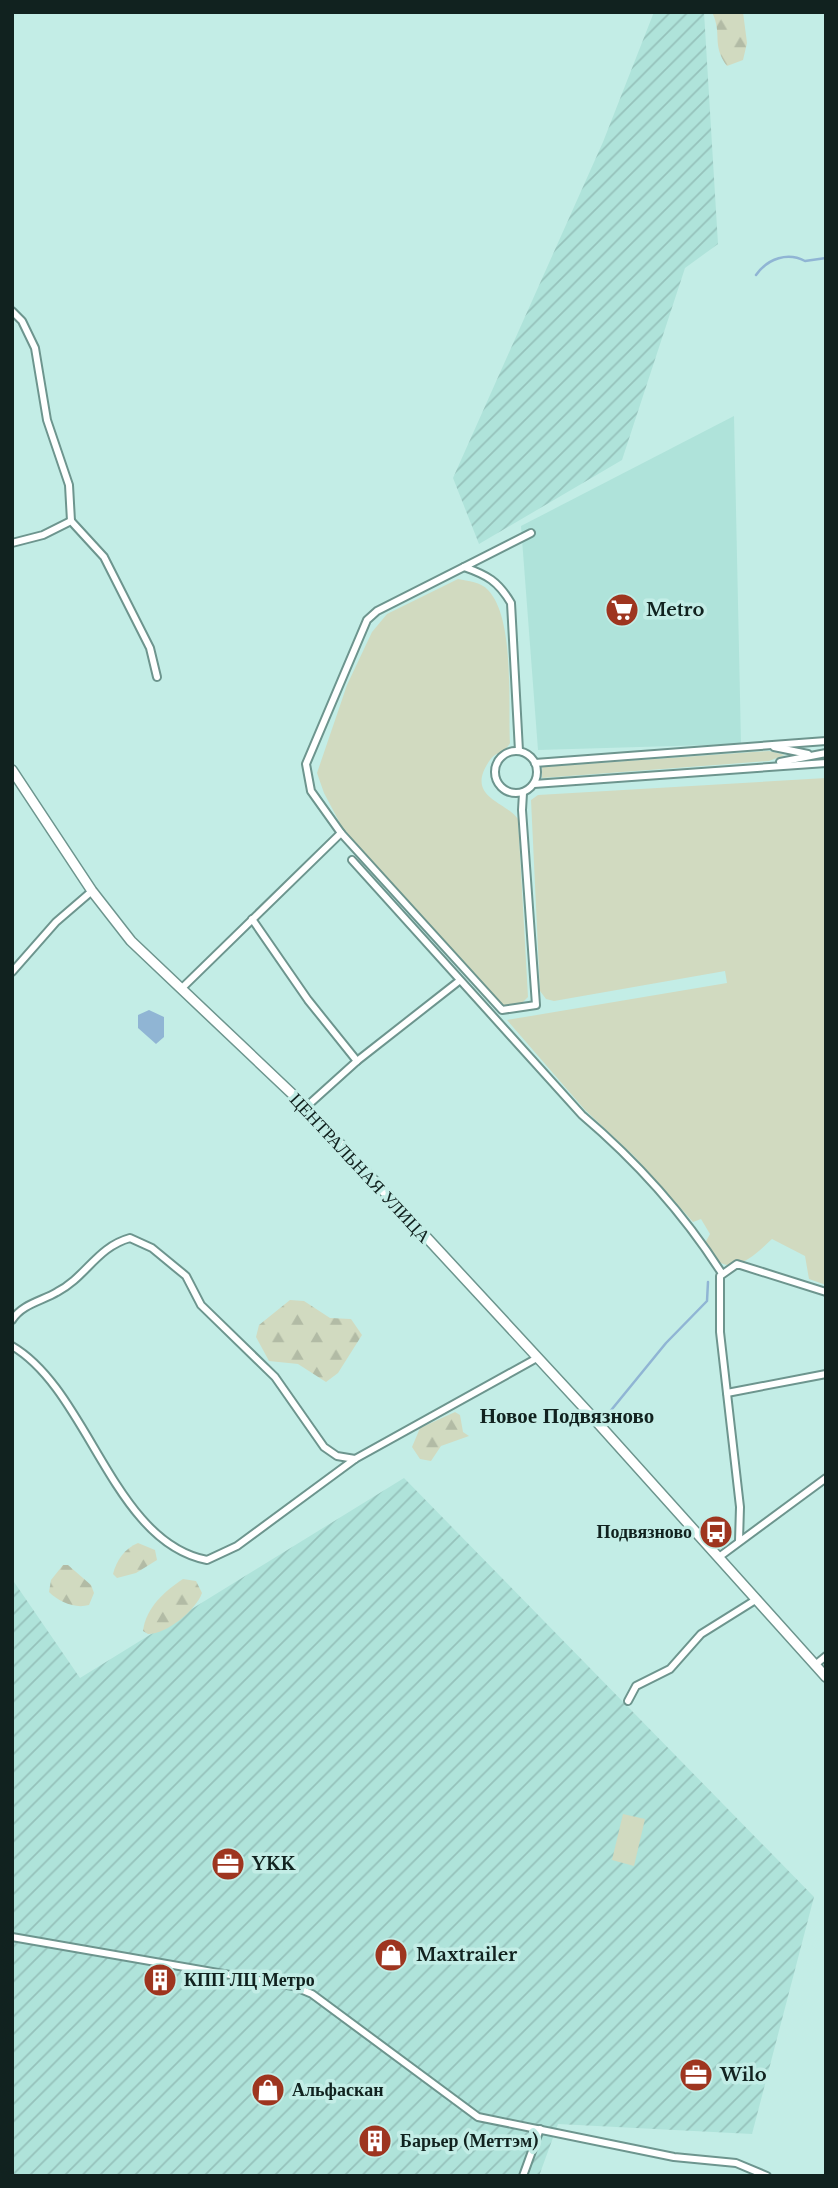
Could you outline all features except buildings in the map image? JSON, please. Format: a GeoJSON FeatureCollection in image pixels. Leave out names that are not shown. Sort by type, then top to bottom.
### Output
{"type":"FeatureCollection","features":[{"type":"Feature","properties":{"kind":"main road","name":"ЦЕНТРАЛЬНАЯ УЛИЦА"},"geometry":{"type":"LineString","coordinates":[[12,770],[92,891],[131,941],[306,1107],[719,1557],[826,1678]]}},
{"type":"Feature","properties":{"kind":"street"},"geometry":{"type":"LineString","coordinates":[[12,311],[22,321],[35,348],[50,429],[69,485],[71,521],[104,557],[150,648],[157,677]]}},
{"type":"Feature","properties":{"kind":"street"},"geometry":{"type":"LineString","coordinates":[[12,543],[43,535],[71,521]]}},
{"type":"Feature","properties":{"kind":"street"},"geometry":{"type":"LineString","coordinates":[[531,533],[377,611],[367,621],[306,764],[311,791],[341,833],[502,1010],[536,1005],[522,810],[523,793],[534,784],[826,763]]}},
{"type":"Feature","properties":{"kind":"street"},"geometry":{"type":"LineString","coordinates":[[464,567],[490,576],[502,587],[511,603],[519,751]]}},
{"type":"Feature","properties":{"kind":"street"},"geometry":{"type":"LineString","coordinates":[[519,751],[536,763],[826,741]]}},
{"type":"Feature","properties":{"kind":"street"},"geometry":{"type":"LineString","coordinates":[[768,746],[810,754]]}},
{"type":"Feature","properties":{"kind":"street"},"geometry":{"type":"LineString","coordinates":[[519,751],[500,757],[495,777],[503,789],[523,793]]}},
{"type":"Feature","properties":{"kind":"street"},"geometry":{"type":"LineString","coordinates":[[770,765],[810,754],[826,753]]}},
{"type":"Feature","properties":{"kind":"street"},"geometry":{"type":"LineString","coordinates":[[534,784],[536,763]]}},
{"type":"Feature","properties":{"kind":"street"},"geometry":{"type":"LineString","coordinates":[[181,989],[341,833]]}},
{"type":"Feature","properties":{"kind":"street"},"geometry":{"type":"LineString","coordinates":[[352,860],[582,1115],[645,1174],[721,1272],[718,1287],[740,1507],[739,1541]]}},
{"type":"Feature","properties":{"kind":"street"},"geometry":{"type":"LineString","coordinates":[[12,972],[57,922],[92,891]]}},
{"type":"Feature","properties":{"kind":"street"},"geometry":{"type":"LineString","coordinates":[[252,919],[308,1000],[357,1061]]}},
{"type":"Feature","properties":{"kind":"street"},"geometry":{"type":"LineString","coordinates":[[306,1107],[357,1061],[459,981]]}},
{"type":"Feature","properties":{"kind":"street"},"geometry":{"type":"LineString","coordinates":[[12,1320],[18,1310],[59,1292],[75,1280],[93,1258],[107,1247],[130,1238],[152,1248],[186,1276],[201,1305],[275,1377],[324,1447],[337,1456],[355,1459]]}},
{"type":"Feature","properties":{"kind":"street"},"geometry":{"type":"LineString","coordinates":[[721,1272],[737,1264],[826,1292]]}},
{"type":"Feature","properties":{"kind":"street"},"geometry":{"type":"LineString","coordinates":[[12,1346],[46,1373],[145,1522],[171,1544],[197,1558],[207,1560],[237,1546],[355,1459],[537,1358]]}},
{"type":"Feature","properties":{"kind":"street"},"geometry":{"type":"LineString","coordinates":[[727,1393],[826,1374]]}},
{"type":"Feature","properties":{"kind":"street"},"geometry":{"type":"LineString","coordinates":[[719,1557],[826,1478]]}},
{"type":"Feature","properties":{"kind":"street"},"geometry":{"type":"LineString","coordinates":[[628,1701],[636,1686],[670,1669],[701,1634],[757,1599]]}},
{"type":"Feature","properties":{"kind":"street"},"geometry":{"type":"LineString","coordinates":[[815,1665],[826,1656]]}},
{"type":"Feature","properties":{"kind":"street"},"geometry":{"type":"LineString","coordinates":[[12,1937],[293,1986],[327,2005],[468,2113],[488,2120],[674,2157],[736,2163],[767,2176]]}},
{"type":"Feature","properties":{"kind":"street"},"geometry":{"type":"LineString","coordinates":[[523,2176],[540,2129]]}},
{"type":"Feature","properties":{"kind":"shaded area"},"geometry":{"type":"Polygon","coordinates":[[[654,12],[704,12],[718,244],[685,268],[622,460],[479,544],[453,478],[603,142],[654,12]]]}},
{"type":"Feature","properties":{"kind":"shaded area"},"geometry":{"type":"Polygon","coordinates":[[[734,416],[741,744],[538,750],[521,526],[734,416]]]}},
{"type":"Feature","properties":{"kind":"shaded area"},"geometry":{"type":"Polygon","coordinates":[[[404,1478],[814,1897],[752,2134],[558,2124],[539,2176],[12,2176],[12,1579],[80,1678],[404,1478]]]}},
{"type":"Feature","properties":{"kind":"green space"},"geometry":{"type":"Polygon","coordinates":[[[712,12],[743,12],[747,43],[743,60],[727,66],[719,52],[717,27],[712,12]]]}},
{"type":"Feature","properties":{"kind":"green space"},"geometry":{"type":"Polygon","coordinates":[[[458,579],[478,584],[488,590],[497,603],[506,640],[510,743],[490,760],[483,772],[482,782],[489,797],[518,819],[528,997],[520,1005],[503,1008],[343,829],[317,773],[347,685],[372,632],[387,614],[458,579]]]}},
{"type":"Feature","properties":{"kind":"green space"},"geometry":{"type":"Polygon","coordinates":[[[769,751],[785,755],[769,761],[542,778],[542,767],[769,751]]]}},
{"type":"Feature","properties":{"kind":"green space"},"geometry":{"type":"Polygon","coordinates":[[[826,778],[826,1285],[809,1279],[805,1256],[772,1239],[740,1263],[725,1265],[718,1261],[705,1243],[710,1234],[701,1219],[693,1222],[634,1156],[585,1110],[507,1020],[727,983],[725,971],[554,1001],[546,999],[540,991],[531,800],[538,795],[826,778]]]}},
{"type":"Feature","properties":{"kind":"green space"},"geometry":{"type":"Polygon","coordinates":[[[290,1300],[304,1301],[330,1318],[351,1319],[362,1335],[338,1373],[326,1382],[298,1364],[269,1361],[256,1337],[259,1325],[290,1300]]]}},
{"type":"Feature","properties":{"kind":"green space"},"geometry":{"type":"Polygon","coordinates":[[[455,1412],[460,1415],[463,1432],[469,1436],[441,1446],[431,1461],[420,1459],[412,1447],[420,1428],[455,1412]]]}},
{"type":"Feature","properties":{"kind":"green space"},"geometry":{"type":"Polygon","coordinates":[[[138,1543],[155,1550],[157,1560],[136,1573],[117,1578],[113,1574],[116,1564],[129,1548],[138,1543]]]}},
{"type":"Feature","properties":{"kind":"green space"},"geometry":{"type":"Polygon","coordinates":[[[63,1565],[68,1565],[91,1585],[94,1593],[89,1605],[68,1604],[49,1592],[51,1580],[63,1565]]]}},
{"type":"Feature","properties":{"kind":"green space"},"geometry":{"type":"Polygon","coordinates":[[[183,1579],[196,1581],[202,1593],[194,1607],[164,1630],[148,1634],[143,1631],[152,1607],[163,1594],[183,1579]]]}},
{"type":"Feature","properties":{"kind":"green space"},"geometry":{"type":"Polygon","coordinates":[[[623,1814],[645,1819],[634,1866],[612,1860],[623,1814]]]}},
{"type":"Feature","properties":{"kind":"water"},"geometry":{"type":"Polygon","coordinates":[[[149,1010],[164,1017],[164,1037],[156,1044],[138,1028],[138,1015],[149,1010]]]}},
{"type":"Feature","properties":{"kind":"waterway"},"geometry":{"type":"LineString","coordinates":[[756,275],[766,264],[779,258],[792,257],[805,261],[826,258]]}},
{"type":"Feature","properties":{"kind":"waterway"},"geometry":{"type":"LineString","coordinates":[[608,1414],[666,1343],[707,1301],[708,1282]]}},
{"type":"Feature","properties":{"kind":"place","name":"Metro"},"geometry":{"type":"Point","coordinates":[622,610]}},
{"type":"Feature","properties":{"kind":"place","name":"Подвязново"},"geometry":{"type":"Point","coordinates":[716,1532]}},
{"type":"Feature","properties":{"kind":"place","name":"YKK"},"geometry":{"type":"Point","coordinates":[228,1864]}},
{"type":"Feature","properties":{"kind":"place","name":"Maxtrailer"},"geometry":{"type":"Point","coordinates":[391,1955]}},
{"type":"Feature","properties":{"kind":"place","name":"КПП ЛЦ Метро"},"geometry":{"type":"Point","coordinates":[160,1980]}},
{"type":"Feature","properties":{"kind":"place","name":"Wilo"},"geometry":{"type":"Point","coordinates":[696,2075]}},
{"type":"Feature","properties":{"kind":"place","name":"Альфаскан"},"geometry":{"type":"Point","coordinates":[268,2090]}},
{"type":"Feature","properties":{"kind":"place","name":"Барьер (Меттэм)"},"geometry":{"type":"Point","coordinates":[375,2141]}},
{"type":"Feature","properties":{"kind":"district","name":"Новое Подвязново"},"geometry":{"type":"Point","coordinates":[567,1416]}}]}
